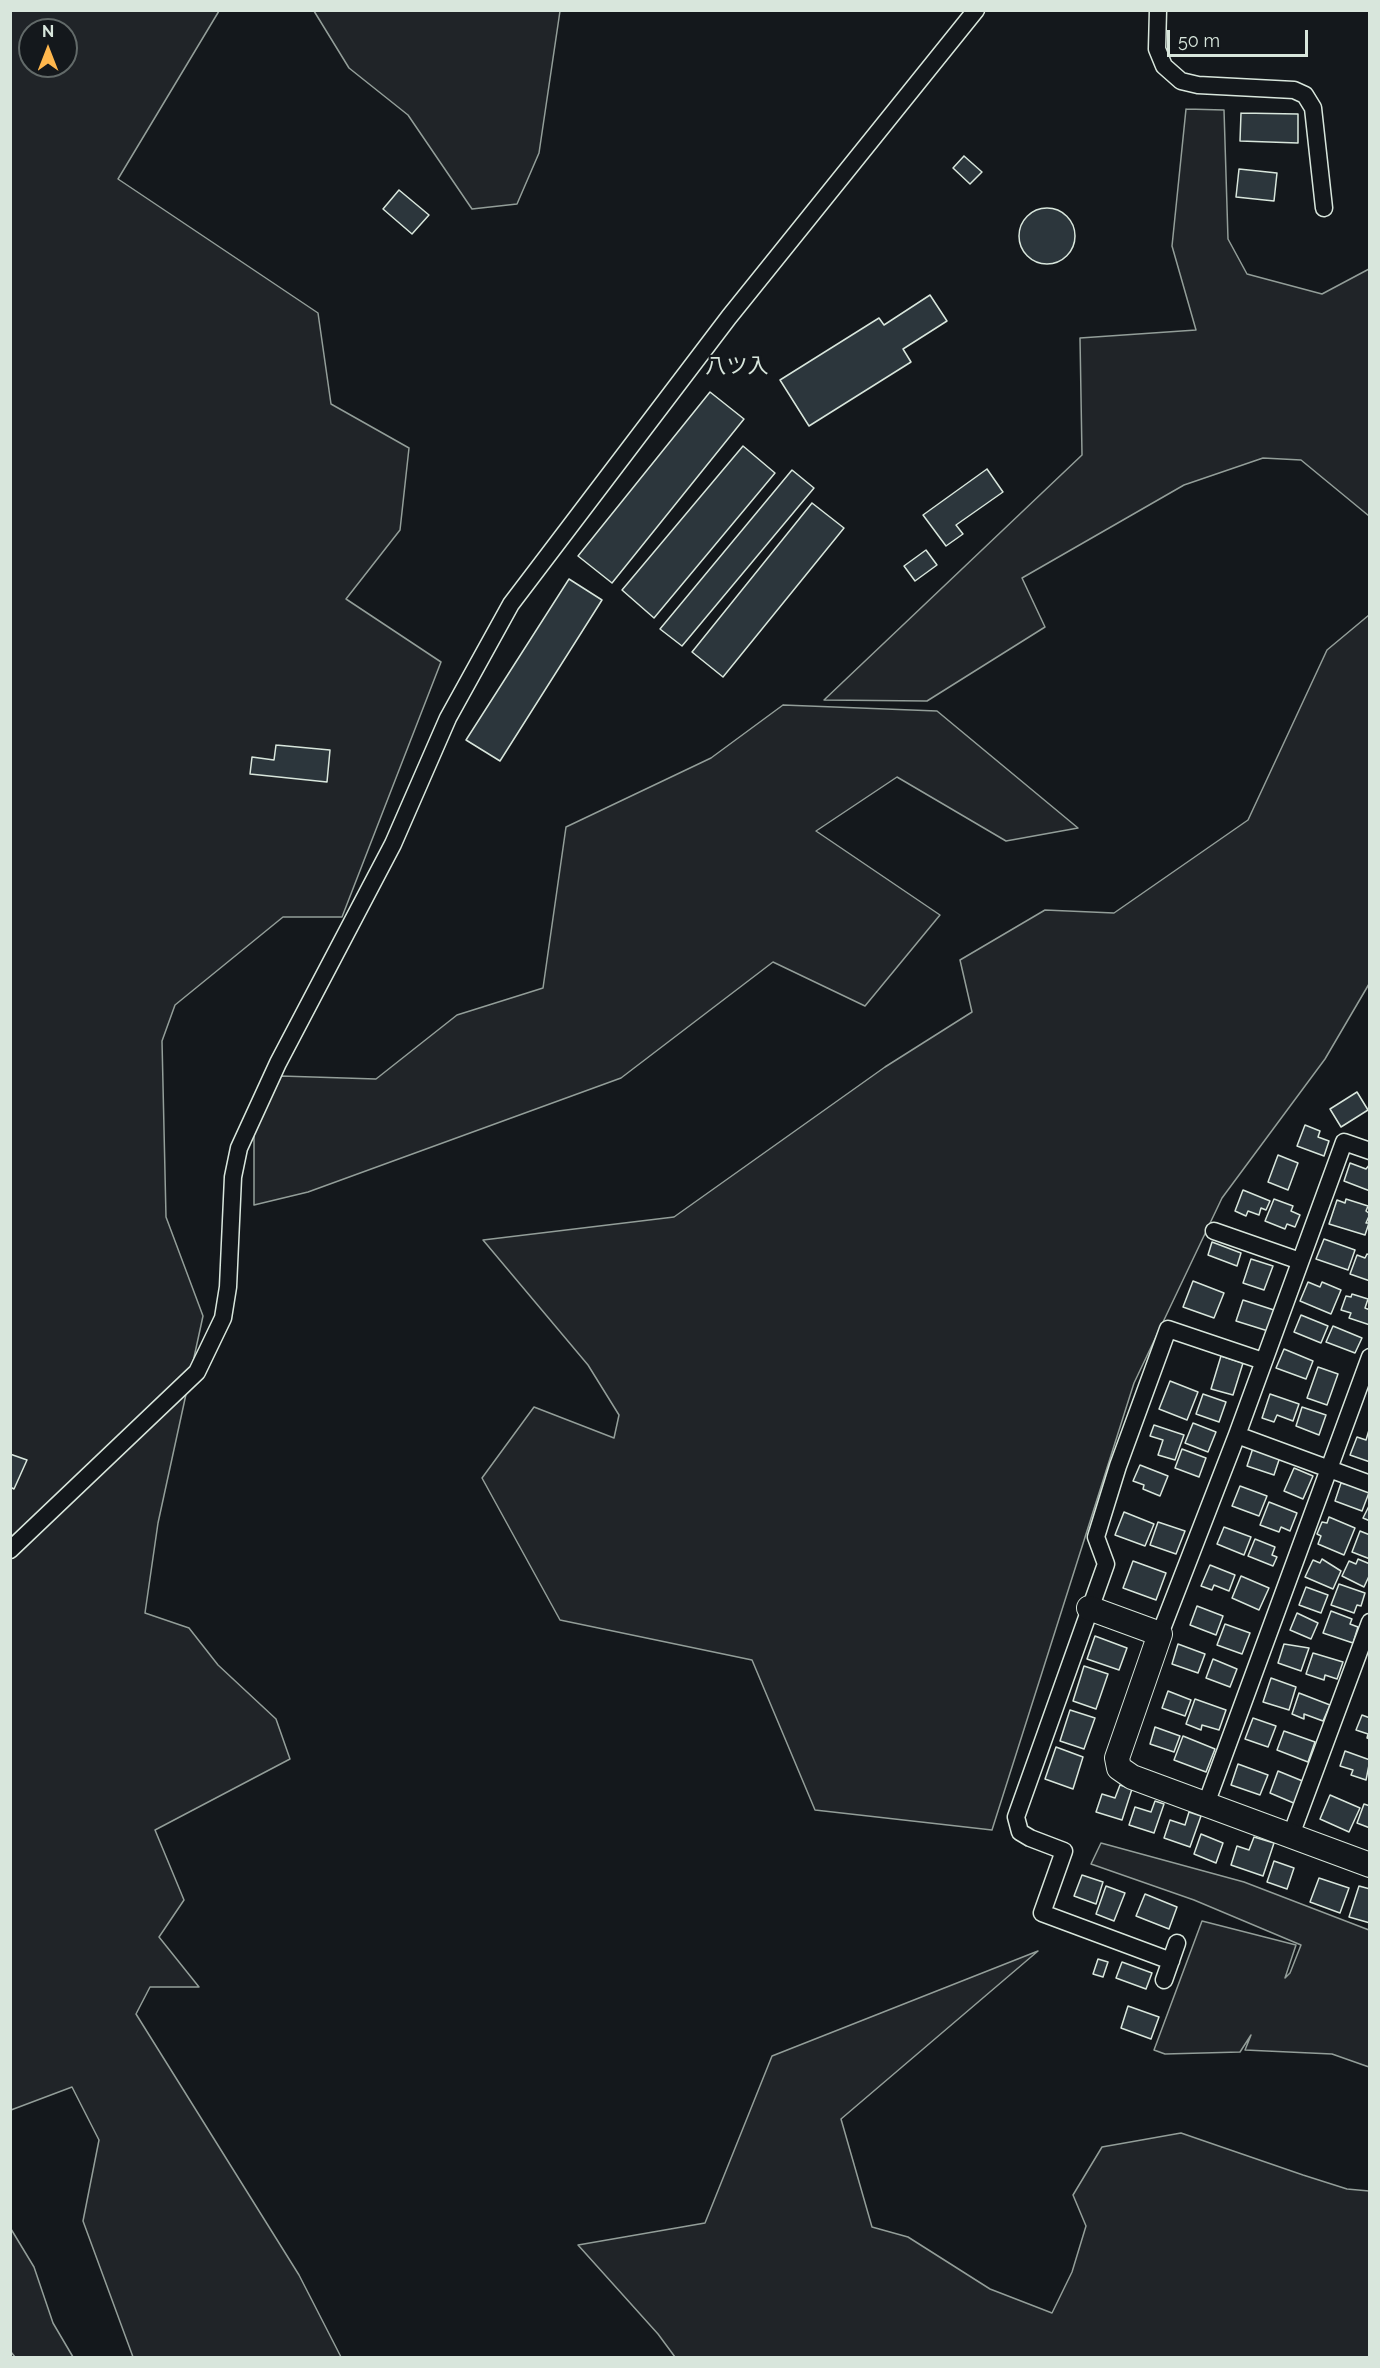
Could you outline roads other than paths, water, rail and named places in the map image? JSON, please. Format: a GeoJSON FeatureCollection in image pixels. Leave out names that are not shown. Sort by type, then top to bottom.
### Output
{"type":"FeatureCollection","features":[{"type":"Feature","properties":{"kind":"street"},"geometry":{"type":"LineString","coordinates":[[10,1550],[197,1372],[223,1318],[228,1287],[233,1177],[239,1148],[283,1053],[393,844],[448,718],[511,604],[729,317],[881,132],[965,21],[976,10]]}},
{"type":"Feature","properties":{"kind":"street"},"geometry":{"type":"LineString","coordinates":[[1158,10],[1157,49],[1164,66],[1181,81],[1198,86],[1294,90],[1305,95],[1312,108],[1324,208]]}},
{"type":"Feature","properties":{"kind":"street"},"geometry":{"type":"LineString","coordinates":[[1370,1151],[1344,1142],[1237,1435],[1160,1634],[1117,1758],[1119,1768],[1132,1777],[1370,1865]]}},
{"type":"Feature","properties":{"kind":"street"},"geometry":{"type":"LineString","coordinates":[[1214,1231],[1300,1261]]}},
{"type":"Feature","properties":{"kind":"street"},"geometry":{"type":"LineString","coordinates":[[1171,1961],[1042,1913],[1064,1851],[1020,1832],[1016,1817],[1106,1564],[1096,1537],[1118,1466],[1168,1329],[1263,1361]]}},
{"type":"Feature","properties":{"kind":"street"},"geometry":{"type":"LineString","coordinates":[[1206,1804],[1370,1357]]}},
{"type":"Feature","properties":{"kind":"street"},"geometry":{"type":"LineString","coordinates":[[1237,1435],[1370,1484]]}},
{"type":"Feature","properties":{"kind":"street"},"geometry":{"type":"LineString","coordinates":[[1089,1608],[1160,1634]]}},
{"type":"Feature","properties":{"kind":"street"},"geometry":{"type":"LineString","coordinates":[[1291,1835],[1370,1622]]}},
{"type":"Feature","properties":{"kind":"street"},"geometry":{"type":"LineString","coordinates":[[1164,1980],[1177,1943]]}},
{"type":"Feature","properties":{"kind":"district","name":"八ツ入"},"geometry":{"type":"Point","coordinates":[737,367]}}]}
